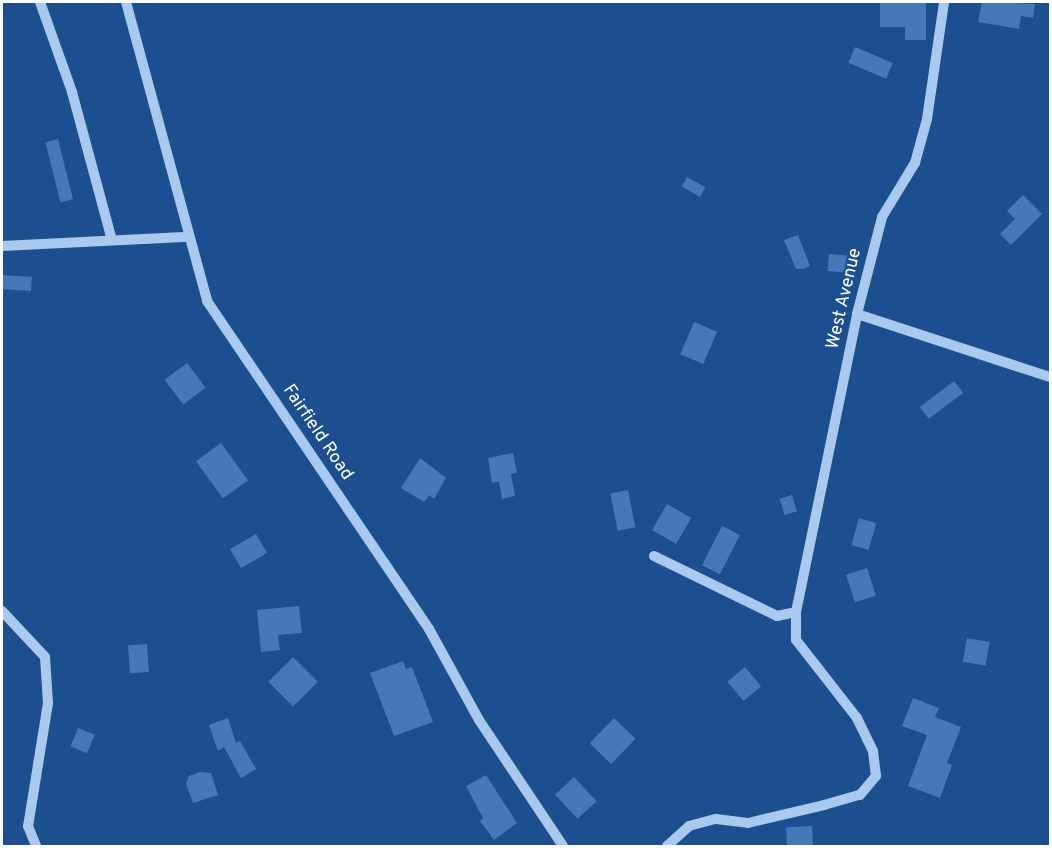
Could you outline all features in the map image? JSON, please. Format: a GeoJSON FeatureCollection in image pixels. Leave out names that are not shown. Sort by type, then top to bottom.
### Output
{"type":"FeatureCollection","features":[{"type":"Feature","properties":{"kind":"street"},"geometry":{"type":"LineString","coordinates":[[40,2],[72,92],[112,240]]}},
{"type":"Feature","properties":{"kind":"street","name":"Fairfield Road"},"geometry":{"type":"LineString","coordinates":[[126,2],[207,302],[429,629],[479,720],[563,846]]}},
{"type":"Feature","properties":{"kind":"street","name":"West Avenue"},"geometry":{"type":"LineString","coordinates":[[667,846],[689,826],[716,819],[748,823],[824,805],[860,795],[876,777],[873,751],[856,718],[796,640],[796,612],[857,314],[884,210],[915,163],[927,119],[944,2]]}},
{"type":"Feature","properties":{"kind":"street"},"geometry":{"type":"LineString","coordinates":[[2,246],[189,237]]}},
{"type":"Feature","properties":{"kind":"street"},"geometry":{"type":"LineString","coordinates":[[857,314],[1050,377]]}},
{"type":"Feature","properties":{"kind":"street"},"geometry":{"type":"LineString","coordinates":[[654,556],[777,616],[796,612]]}},
{"type":"Feature","properties":{"kind":"street"},"geometry":{"type":"LineString","coordinates":[[2,611],[45,657],[48,703],[28,826],[36,846]]}},
{"type":"Feature","properties":{"kind":"building"},"geometry":{"type":"Polygon","coordinates":[[[880,2],[926,2],[926,40],[905,40],[905,27],[880,27],[880,2]]]}},
{"type":"Feature","properties":{"kind":"building"},"geometry":{"type":"Polygon","coordinates":[[[982,2],[1035,4],[1033,18],[1021,16],[1019,29],[978,22],[982,2]]]}},
{"type":"Feature","properties":{"kind":"building"},"geometry":{"type":"Polygon","coordinates":[[[855,47],[893,63],[886,79],[848,63],[855,47]]]}},
{"type":"Feature","properties":{"kind":"building"},"geometry":{"type":"Polygon","coordinates":[[[58,139],[73,199],[60,202],[45,142],[58,139]]]}},
{"type":"Feature","properties":{"kind":"building"},"geometry":{"type":"Polygon","coordinates":[[[687,177],[705,187],[700,197],[682,187],[687,177]]]}},
{"type":"Feature","properties":{"kind":"building"},"geometry":{"type":"Polygon","coordinates":[[[1023,195],[1042,214],[1011,245],[1000,234],[1015,219],[1007,211],[1023,195]]]}},
{"type":"Feature","properties":{"kind":"building"},"geometry":{"type":"Polygon","coordinates":[[[798,235],[810,266],[803,269],[796,269],[784,240],[798,235]]]}},
{"type":"Feature","properties":{"kind":"building"},"geometry":{"type":"Polygon","coordinates":[[[829,254],[850,256],[848,273],[828,271],[829,254]]]}},
{"type":"Feature","properties":{"kind":"building"},"geometry":{"type":"Polygon","coordinates":[[[2,275],[32,277],[31,291],[2,289],[2,275]]]}},
{"type":"Feature","properties":{"kind":"building"},"geometry":{"type":"Polygon","coordinates":[[[694,322],[717,332],[703,364],[680,354],[694,322]]]}},
{"type":"Feature","properties":{"kind":"building"},"geometry":{"type":"Polygon","coordinates":[[[187,363],[206,388],[183,405],[165,380],[187,363]]]}},
{"type":"Feature","properties":{"kind":"building"},"geometry":{"type":"Polygon","coordinates":[[[954,381],[963,393],[929,419],[920,407],[954,381]]]}},
{"type":"Feature","properties":{"kind":"building"},"geometry":{"type":"Polygon","coordinates":[[[221,443],[248,480],[223,498],[196,461],[221,443]]]}},
{"type":"Feature","properties":{"kind":"building"},"geometry":{"type":"Polygon","coordinates":[[[513,453],[517,473],[511,474],[515,496],[502,499],[499,481],[492,483],[488,458],[513,453]]]}},
{"type":"Feature","properties":{"kind":"building"},"geometry":{"type":"Polygon","coordinates":[[[420,458],[446,478],[434,499],[429,495],[424,502],[401,488],[420,458]]]}},
{"type":"Feature","properties":{"kind":"building"},"geometry":{"type":"Polygon","coordinates":[[[628,490],[635,527],[618,531],[610,493],[628,490]]]}},
{"type":"Feature","properties":{"kind":"building"},"geometry":{"type":"Polygon","coordinates":[[[792,495],[797,511],[785,515],[780,499],[792,495]]]}},
{"type":"Feature","properties":{"kind":"building"},"geometry":{"type":"Polygon","coordinates":[[[667,504],[691,518],[676,544],[652,530],[667,504]]]}},
{"type":"Feature","properties":{"kind":"building"},"geometry":{"type":"Polygon","coordinates":[[[859,518],[876,523],[869,550],[851,545],[859,518]]]}},
{"type":"Feature","properties":{"kind":"building"},"geometry":{"type":"Polygon","coordinates":[[[722,526],[740,535],[720,574],[702,565],[722,526]]]}},
{"type":"Feature","properties":{"kind":"building"},"geometry":{"type":"Polygon","coordinates":[[[256,534],[267,553],[241,568],[230,549],[256,534]]]}},
{"type":"Feature","properties":{"kind":"building"},"geometry":{"type":"Polygon","coordinates":[[[867,568],[876,596],[855,602],[846,575],[867,568]]]}},
{"type":"Feature","properties":{"kind":"building"},"geometry":{"type":"Polygon","coordinates":[[[299,606],[302,633],[278,635],[280,650],[261,652],[257,610],[299,606]]]}},
{"type":"Feature","properties":{"kind":"building"},"geometry":{"type":"Polygon","coordinates":[[[967,638],[990,642],[985,666],[963,662],[967,638]]]}},
{"type":"Feature","properties":{"kind":"building"},"geometry":{"type":"Polygon","coordinates":[[[147,644],[149,672],[130,673],[128,645],[147,644]]]}},
{"type":"Feature","properties":{"kind":"building"},"geometry":{"type":"Polygon","coordinates":[[[293,657],[318,682],[293,706],[268,682],[293,657]]]}},
{"type":"Feature","properties":{"kind":"building"},"geometry":{"type":"Polygon","coordinates":[[[403,661],[406,669],[412,667],[433,722],[394,736],[370,673],[403,661]]]}},
{"type":"Feature","properties":{"kind":"building"},"geometry":{"type":"Polygon","coordinates":[[[745,667],[761,686],[743,701],[727,682],[745,667]]]}},
{"type":"Feature","properties":{"kind":"building"},"geometry":{"type":"Polygon","coordinates":[[[913,698],[939,708],[935,717],[961,727],[947,763],[952,765],[940,798],[908,786],[927,735],[902,726],[913,698]]]}},
{"type":"Feature","properties":{"kind":"building"},"geometry":{"type":"Polygon","coordinates":[[[228,718],[236,743],[240,741],[256,769],[241,778],[224,747],[218,751],[209,725],[228,718]]]}},
{"type":"Feature","properties":{"kind":"building"},"geometry":{"type":"Polygon","coordinates":[[[614,718],[636,739],[611,764],[590,743],[614,718]]]}},
{"type":"Feature","properties":{"kind":"building"},"geometry":{"type":"Polygon","coordinates":[[[78,728],[95,735],[87,753],[71,747],[78,728]]]}},
{"type":"Feature","properties":{"kind":"building"},"geometry":{"type":"Polygon","coordinates":[[[200,772],[211,773],[218,795],[193,803],[186,784],[189,776],[200,772]]]}},
{"type":"Feature","properties":{"kind":"building"},"geometry":{"type":"Polygon","coordinates":[[[486,775],[517,823],[494,840],[480,821],[483,818],[466,786],[486,775]]]}},
{"type":"Feature","properties":{"kind":"building"},"geometry":{"type":"Polygon","coordinates":[[[574,777],[597,801],[577,819],[555,795],[574,777]]]}},
{"type":"Feature","properties":{"kind":"building"},"geometry":{"type":"Polygon","coordinates":[[[812,826],[813,846],[787,846],[786,827],[812,826]]]}}]}
